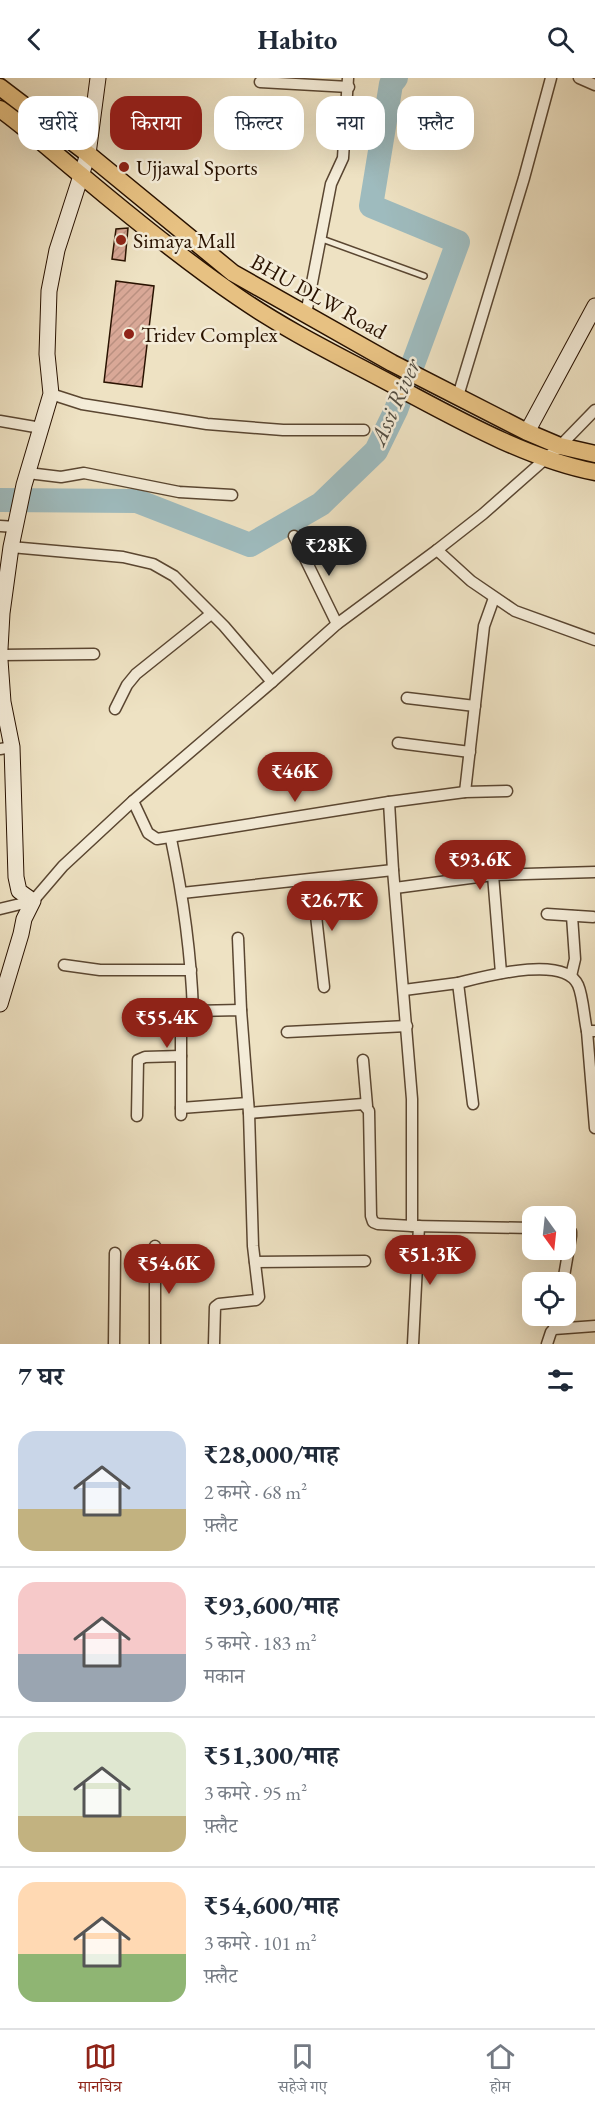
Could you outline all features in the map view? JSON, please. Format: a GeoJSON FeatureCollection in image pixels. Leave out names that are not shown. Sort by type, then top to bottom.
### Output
{"type":"FeatureCollection","features":[{"type":"Feature","properties":{"kind":"main road","name":"BHU DLW Road"},"geometry":{"type":"LineString","coordinates":[[0,87],[88,154],[233,273],[392,363],[527,432],[560,446],[595,454]]}},
{"type":"Feature","properties":{"kind":"main road","name":"BHU DLW Road"},"geometry":{"type":"LineString","coordinates":[[0,109],[196,267],[284,327],[434,406],[543,459],[595,472]]}},
{"type":"Feature","properties":{"kind":"street"},"geometry":{"type":"LineString","coordinates":[[0,649],[2,613],[11,547],[11,522],[51,394],[47,354],[49,291],[57,250],[88,154],[98,78]]}},
{"type":"Feature","properties":{"kind":"street"},"geometry":{"type":"LineString","coordinates":[[458,396],[524,178],[551,78]]}},
{"type":"Feature","properties":{"kind":"street"},"geometry":{"type":"LineString","coordinates":[[579,78],[595,85]]}},
{"type":"Feature","properties":{"kind":"street"},"geometry":{"type":"LineString","coordinates":[[260,82],[348,83],[343,158],[331,184],[306,314]]}},
{"type":"Feature","properties":{"kind":"street"},"geometry":{"type":"LineString","coordinates":[[527,432],[595,306]]}},
{"type":"Feature","properties":{"kind":"street"},"geometry":{"type":"LineString","coordinates":[[51,394],[82,404],[207,424],[283,430],[364,430]]}},
{"type":"Feature","properties":{"kind":"street"},"geometry":{"type":"LineString","coordinates":[[0,1004],[24,919],[33,901],[75,853],[337,624],[483,514],[560,446],[595,410]]}},
{"type":"Feature","properties":{"kind":"street"},"geometry":{"type":"LineString","coordinates":[[0,421],[41,428]]}},
{"type":"Feature","properties":{"kind":"street"},"geometry":{"type":"LineString","coordinates":[[26,479],[84,473],[179,492],[232,495]]}},
{"type":"Feature","properties":{"kind":"street"},"geometry":{"type":"LineString","coordinates":[[294,536],[337,624]]}},
{"type":"Feature","properties":{"kind":"street"},"geometry":{"type":"LineString","coordinates":[[11,547],[123,557],[153,564],[174,576],[253,658],[272,682]]}},
{"type":"Feature","properties":{"kind":"street"},"geometry":{"type":"LineString","coordinates":[[437,550],[471,581],[514,611],[595,640]]}},
{"type":"Feature","properties":{"kind":"street"},"geometry":{"type":"LineString","coordinates":[[465,792],[484,626],[494,598]]}},
{"type":"Feature","properties":{"kind":"street"},"geometry":{"type":"LineString","coordinates":[[115,709],[127,685],[136,674],[211,614]]}},
{"type":"Feature","properties":{"kind":"street"},"geometry":{"type":"LineString","coordinates":[[0,655],[94,654]]}},
{"type":"Feature","properties":{"kind":"street"},"geometry":{"type":"LineString","coordinates":[[0,660],[16,877],[19,891],[33,901]]}},
{"type":"Feature","properties":{"kind":"street"},"geometry":{"type":"LineString","coordinates":[[407,698],[474,706]]}},
{"type":"Feature","properties":{"kind":"street"},"geometry":{"type":"LineString","coordinates":[[398,743],[470,752]]}},
{"type":"Feature","properties":{"kind":"street"},"geometry":{"type":"LineString","coordinates":[[133,801],[148,834],[158,839],[171,839],[389,802],[465,792],[507,791]]}},
{"type":"Feature","properties":{"kind":"street"},"geometry":{"type":"LineString","coordinates":[[389,802],[412,1099],[416,1226],[414,1344]]}},
{"type":"Feature","properties":{"kind":"street"},"geometry":{"type":"LineString","coordinates":[[171,839],[182,893],[192,970],[193,1011]]}},
{"type":"Feature","properties":{"kind":"street"},"geometry":{"type":"LineString","coordinates":[[182,893],[393,870]]}},
{"type":"Feature","properties":{"kind":"street"},"geometry":{"type":"LineString","coordinates":[[395,888],[493,875],[595,872]]}},
{"type":"Feature","properties":{"kind":"street"},"geometry":{"type":"LineString","coordinates":[[493,875],[501,973]]}},
{"type":"Feature","properties":{"kind":"street"},"geometry":{"type":"LineString","coordinates":[[312,880],[324,987]]}},
{"type":"Feature","properties":{"kind":"street"},"geometry":{"type":"LineString","coordinates":[[0,909],[33,901]]}},
{"type":"Feature","properties":{"kind":"street"},"geometry":{"type":"LineString","coordinates":[[547,914],[593,917]]}},
{"type":"Feature","properties":{"kind":"street"},"geometry":{"type":"LineString","coordinates":[[571,975],[575,959],[572,916]]}},
{"type":"Feature","properties":{"kind":"street"},"geometry":{"type":"LineString","coordinates":[[214,1344],[215,1306],[256,1300],[259,1297],[255,1262],[238,938]]}},
{"type":"Feature","properties":{"kind":"street"},"geometry":{"type":"LineString","coordinates":[[64,965],[100,970],[192,970]]}},
{"type":"Feature","properties":{"kind":"street"},"geometry":{"type":"LineString","coordinates":[[404,990],[501,973],[546,968],[560,970],[571,975],[578,985],[591,1031],[595,1128]]}},
{"type":"Feature","properties":{"kind":"street"},"geometry":{"type":"LineString","coordinates":[[458,982],[473,1104]]}},
{"type":"Feature","properties":{"kind":"street"},"geometry":{"type":"LineString","coordinates":[[241,1010],[193,1011],[183,1014],[181,1020],[181,1112],[363,1104],[367,1107]]}},
{"type":"Feature","properties":{"kind":"street"},"geometry":{"type":"LineString","coordinates":[[287,1032],[407,1026]]}},
{"type":"Feature","properties":{"kind":"street"},"geometry":{"type":"LineString","coordinates":[[137,1116],[138,1060],[145,1057],[181,1056]]}},
{"type":"Feature","properties":{"kind":"street"},"geometry":{"type":"LineString","coordinates":[[363,1060],[369,1110],[373,1222],[416,1226],[522,1228]]}},
{"type":"Feature","properties":{"kind":"street"},"geometry":{"type":"LineString","coordinates":[[155,1246],[155,1344]]}},
{"type":"Feature","properties":{"kind":"street"},"geometry":{"type":"LineString","coordinates":[[114,1344],[115,1253]]}},
{"type":"Feature","properties":{"kind":"street"},"geometry":{"type":"LineString","coordinates":[[255,1262],[365,1261]]}},
{"type":"Feature","properties":{"kind":"street"},"geometry":{"type":"LineString","coordinates":[[547,1344],[550,1332],[554,1326]]}},
{"type":"Feature","properties":{"kind":"street"},"geometry":{"type":"LineString","coordinates":[[554,1329],[595,1326]]}},
{"type":"Feature","properties":{"kind":"lane"},"geometry":{"type":"LineString","coordinates":[[322,239],[424,276]]}},
{"type":"Feature","properties":{"kind":"building","name":"Simaya Mall"},"geometry":{"type":"Polygon","coordinates":[[[128,228],[125,261],[112,259],[116,229],[128,228]]]}},
{"type":"Feature","properties":{"kind":"building","name":"Tridev Complex"},"geometry":{"type":"Polygon","coordinates":[[[116,281],[154,286],[142,387],[104,382],[116,281]]]}},
{"type":"Feature","properties":{"kind":"waterway","name":"Assi River"},"geometry":{"type":"LineString","coordinates":[[0,500],[137,501],[250,545],[321,504],[376,451],[396,410],[458,242],[371,206],[391,84],[396,78]]}},
{"type":"Feature","properties":{"kind":"place","name":"Ujjawal Sports"},"geometry":{"type":"Point","coordinates":[124,167]}},
{"type":"Feature","properties":{"kind":"place","name":"Simaya Mall"},"geometry":{"type":"Point","coordinates":[121,240]}},
{"type":"Feature","properties":{"kind":"place","name":"Tridev Complex"},"geometry":{"type":"Point","coordinates":[129,334]}}]}
